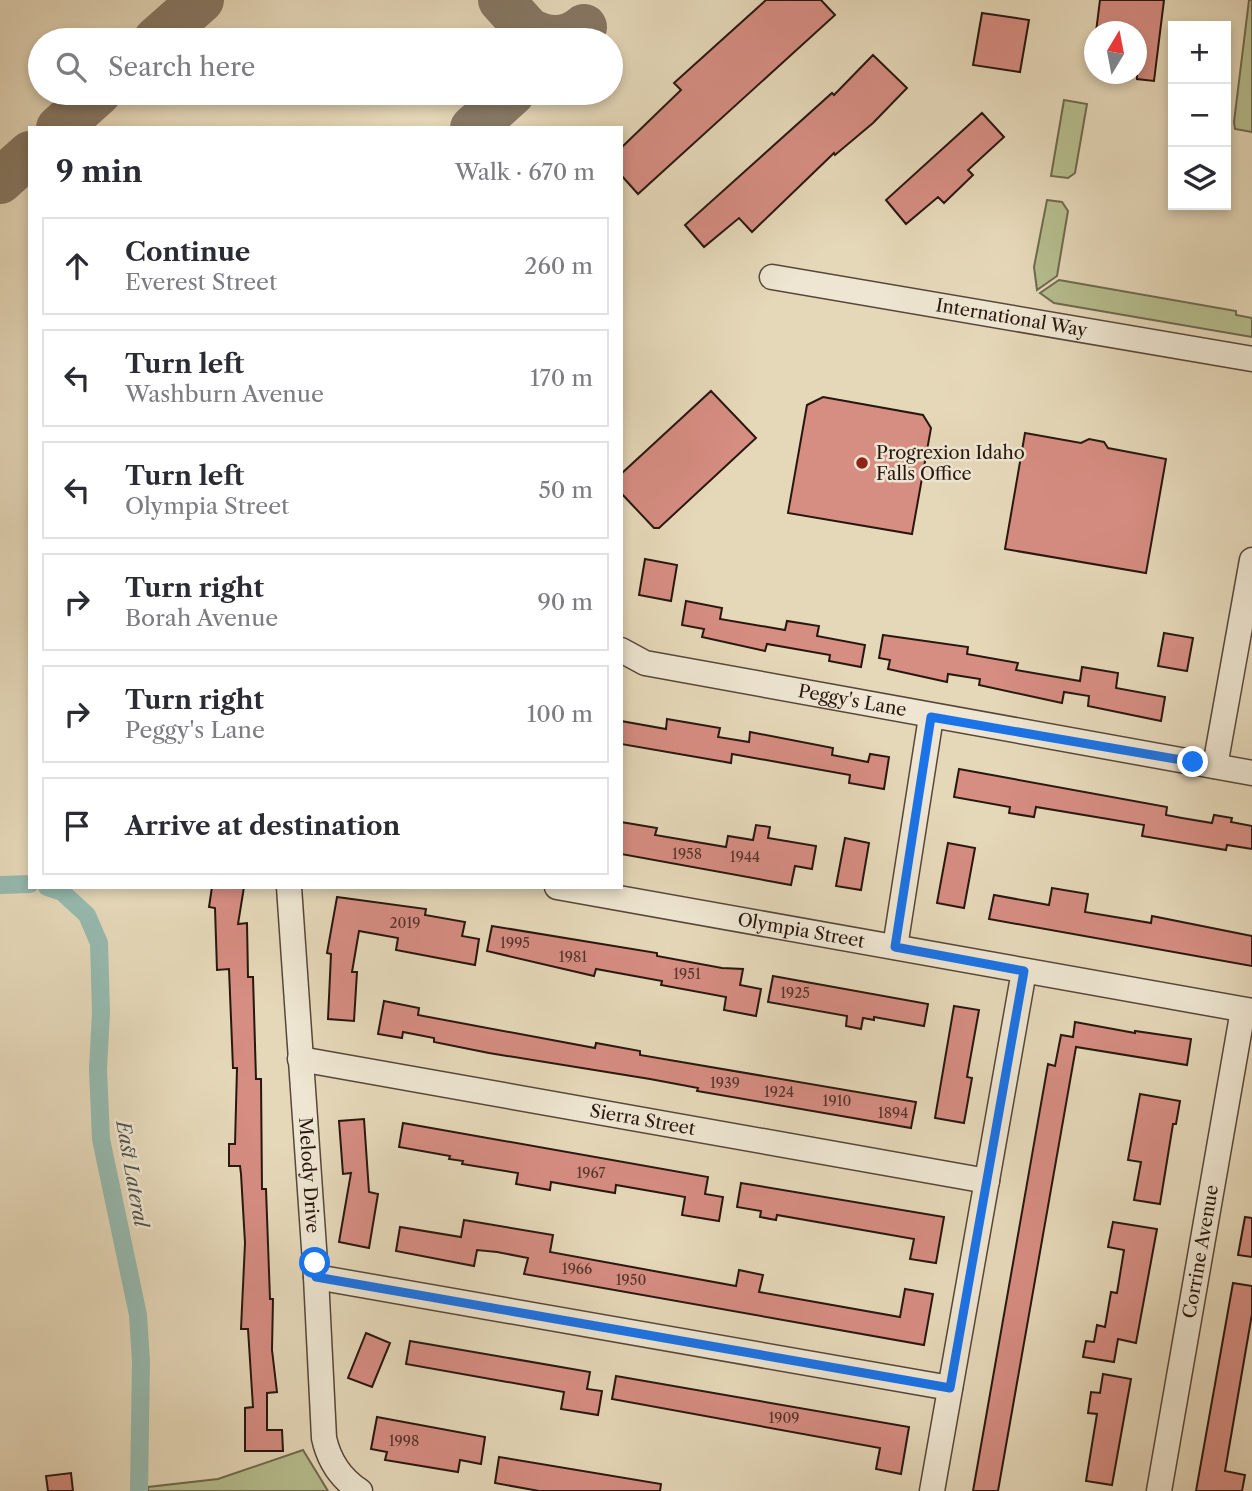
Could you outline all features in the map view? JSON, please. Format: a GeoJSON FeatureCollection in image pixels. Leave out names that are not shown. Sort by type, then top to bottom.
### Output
{"type":"FeatureCollection","features":[{"type":"Feature","properties":{"kind":"street","name":"International Way"},"geometry":{"type":"LineString","coordinates":[[772,277],[1252,359]]}},
{"type":"Feature","properties":{"kind":"street"},"geometry":{"type":"LineString","coordinates":[[1215,766],[1252,560]]}},
{"type":"Feature","properties":{"kind":"street","name":"Peggy's Lane"},"geometry":{"type":"LineString","coordinates":[[623,651],[645,663],[931,717],[1252,773]]}},
{"type":"Feature","properties":{"kind":"street"},"geometry":{"type":"LineString","coordinates":[[895,947],[931,717]]}},
{"type":"Feature","properties":{"kind":"street","name":"Melody Drive"},"geometry":{"type":"LineString","coordinates":[[289,889],[316,1277],[324,1438],[327,1454],[336,1469],[360,1491]]}},
{"type":"Feature","properties":{"kind":"street","name":"Olympia Street"},"geometry":{"type":"LineString","coordinates":[[568,889],[1247,1011]]}},
{"type":"Feature","properties":{"kind":"street"},"geometry":{"type":"LineString","coordinates":[[932,1491],[1024,971]]}},
{"type":"Feature","properties":{"kind":"street","name":"Corrine Avenue"},"geometry":{"type":"LineString","coordinates":[[1159,1491],[1247,1011]]}},
{"type":"Feature","properties":{"kind":"street","name":"Sierra Street"},"geometry":{"type":"LineString","coordinates":[[300,1059],[987,1181]]}},
{"type":"Feature","properties":{"kind":"street"},"geometry":{"type":"LineString","coordinates":[[316,1277],[950,1388]]}},
{"type":"Feature","properties":{"kind":"green space"},"geometry":{"type":"Polygon","coordinates":[[[1249,0],[1252,0],[1252,132],[1235,129],[1234,122],[1249,0]]]}},
{"type":"Feature","properties":{"kind":"green space"},"geometry":{"type":"Polygon","coordinates":[[[1064,100],[1087,104],[1075,173],[1068,178],[1051,176],[1064,100]]]}},
{"type":"Feature","properties":{"kind":"green space"},"geometry":{"type":"Polygon","coordinates":[[[1047,200],[1062,202],[1068,211],[1057,276],[1037,290],[1034,267],[1047,200]]]}},
{"type":"Feature","properties":{"kind":"green space"},"geometry":{"type":"Polygon","coordinates":[[[1059,280],[1236,311],[1236,315],[1252,318],[1252,337],[1054,303],[1040,293],[1059,280]]]}},
{"type":"Feature","properties":{"kind":"green space"},"geometry":{"type":"Polygon","coordinates":[[[303,1450],[328,1491],[148,1491],[148,1487],[218,1479],[303,1450]]]}},
{"type":"Feature","properties":{"kind":"building"},"geometry":{"type":"Polygon","coordinates":[[[766,0],[821,0],[835,15],[638,194],[623,177],[623,146],[681,90],[674,83],[766,0]]]}},
{"type":"Feature","properties":{"kind":"building"},"geometry":{"type":"Polygon","coordinates":[[[1100,0],[1164,0],[1154,81],[1147,80],[1147,21],[1097,21],[1100,0]]]}},
{"type":"Feature","properties":{"kind":"building"},"geometry":{"type":"Polygon","coordinates":[[[982,13],[1029,20],[1020,72],[973,65],[982,13]]]}},
{"type":"Feature","properties":{"kind":"building"},"geometry":{"type":"Polygon","coordinates":[[[873,55],[907,88],[873,123],[835,155],[834,153],[752,232],[739,218],[704,247],[685,225],[832,93],[834,95],[873,55]]]}},
{"type":"Feature","properties":{"kind":"building"},"geometry":{"type":"Polygon","coordinates":[[[982,113],[1004,137],[968,170],[973,175],[944,203],[938,197],[906,224],[886,200],[982,113]]]}},
{"type":"Feature","properties":{"kind":"building"},"geometry":{"type":"Polygon","coordinates":[[[711,391],[756,438],[659,528],[654,528],[623,495],[623,472],[711,391]]]}},
{"type":"Feature","properties":{"kind":"building"},"geometry":{"type":"Polygon","coordinates":[[[823,397],[923,415],[931,428],[912,534],[788,513],[807,405],[823,397]]]}},
{"type":"Feature","properties":{"kind":"building"},"geometry":{"type":"Polygon","coordinates":[[[1025,433],[1081,443],[1089,439],[1104,442],[1108,448],[1166,459],[1146,573],[1005,549],[1025,433]]]}},
{"type":"Feature","properties":{"kind":"building"},"geometry":{"type":"Polygon","coordinates":[[[645,559],[677,565],[671,601],[639,595],[645,559]]]}},
{"type":"Feature","properties":{"kind":"building"},"geometry":{"type":"Polygon","coordinates":[[[686,601],[722,608],[720,619],[785,630],[787,621],[819,626],[817,636],[865,645],[861,667],[829,661],[830,655],[767,644],[765,651],[702,637],[704,629],[682,625],[686,601]]]}},
{"type":"Feature","properties":{"kind":"building"},"geometry":{"type":"Polygon","coordinates":[[[1164,633],[1193,638],[1187,671],[1158,666],[1164,633]]]}},
{"type":"Feature","properties":{"kind":"building"},"geometry":{"type":"Polygon","coordinates":[[[883,635],[968,647],[967,654],[1018,663],[1016,670],[1080,681],[1082,667],[1118,673],[1116,688],[1165,697],[1161,721],[1088,706],[1089,696],[1064,692],[1062,703],[979,685],[980,679],[948,674],[947,682],[888,669],[890,660],[879,658],[883,635]]]}},
{"type":"Feature","properties":{"kind":"building"},"geometry":{"type":"Polygon","coordinates":[[[667,719],[720,728],[718,737],[749,742],[750,732],[833,748],[832,755],[868,762],[870,754],[889,757],[884,789],[849,783],[850,775],[732,754],[731,763],[623,744],[623,721],[666,729],[667,719]]]}},
{"type":"Feature","properties":{"kind":"building"},"geometry":{"type":"Polygon","coordinates":[[[959,769],[1167,807],[1166,815],[1182,818],[1212,823],[1214,815],[1232,818],[1231,822],[1252,826],[1252,849],[1227,845],[1226,850],[1142,836],[1144,825],[1036,807],[1034,817],[1009,813],[1010,807],[954,797],[959,769]]]}},
{"type":"Feature","properties":{"kind":"building"},"geometry":{"type":"Polygon","coordinates":[[[623,822],[657,828],[655,835],[726,847],[728,836],[753,840],[756,825],[770,827],[768,838],[816,846],[812,869],[795,866],[791,885],[623,854],[623,822]]]}},
{"type":"Feature","properties":{"kind":"building"},"geometry":{"type":"Polygon","coordinates":[[[845,838],[869,843],[861,890],[836,886],[845,838]]]}},
{"type":"Feature","properties":{"kind":"building"},"geometry":{"type":"Polygon","coordinates":[[[948,843],[975,848],[964,908],[937,903],[948,843]]]}},
{"type":"Feature","properties":{"kind":"building"},"geometry":{"type":"Polygon","coordinates":[[[1052,888],[1088,894],[1085,912],[1151,923],[1152,916],[1252,936],[1252,966],[989,919],[994,895],[1049,905],[1052,888]]]}},
{"type":"Feature","properties":{"kind":"building"},"geometry":{"type":"Polygon","coordinates":[[[212,889],[244,889],[238,924],[247,923],[248,977],[253,977],[256,1079],[261,1079],[262,1189],[266,1189],[270,1299],[273,1299],[272,1350],[277,1392],[267,1393],[267,1430],[282,1430],[283,1451],[245,1451],[245,1408],[253,1407],[248,1329],[241,1329],[245,1243],[240,1166],[229,1166],[229,1144],[235,1144],[237,1068],[233,1068],[229,969],[217,970],[215,908],[209,907],[212,889]]]}},
{"type":"Feature","properties":{"kind":"building"},"geometry":{"type":"Polygon","coordinates":[[[337,897],[426,909],[425,915],[465,922],[462,936],[479,939],[475,965],[396,950],[398,938],[359,931],[352,972],[357,972],[354,1021],[328,1019],[331,954],[327,953],[337,897]]]}},
{"type":"Feature","properties":{"kind":"building"},"geometry":{"type":"Polygon","coordinates":[[[492,926],[657,953],[657,956],[722,968],[743,969],[740,985],[761,989],[756,1016],[724,1010],[726,997],[661,985],[662,981],[596,969],[594,976],[487,951],[492,926]]]}},
{"type":"Feature","properties":{"kind":"building"},"geometry":{"type":"Polygon","coordinates":[[[773,976],[928,1004],[924,1026],[874,1017],[874,1020],[863,1018],[861,1029],[846,1026],[847,1016],[768,1002],[773,976]]]}},
{"type":"Feature","properties":{"kind":"building"},"geometry":{"type":"Polygon","coordinates":[[[384,1001],[419,1008],[418,1015],[595,1048],[596,1043],[640,1051],[640,1055],[916,1102],[911,1128],[697,1091],[698,1088],[650,1079],[489,1053],[434,1042],[434,1038],[403,1032],[402,1038],[378,1034],[384,1001]]]}},
{"type":"Feature","properties":{"kind":"building"},"geometry":{"type":"Polygon","coordinates":[[[954,1006],[979,1010],[967,1077],[972,1078],[964,1123],[935,1118],[954,1006]]]}},
{"type":"Feature","properties":{"kind":"building"},"geometry":{"type":"Polygon","coordinates":[[[1075,1022],[1135,1033],[1191,1039],[1187,1065],[1076,1047],[998,1491],[973,1491],[1048,1064],[1055,1066],[1061,1035],[1073,1037],[1075,1022]]]}},
{"type":"Feature","properties":{"kind":"building"},"geometry":{"type":"Polygon","coordinates":[[[1140,1094],[1180,1101],[1176,1124],[1173,1124],[1160,1204],[1134,1200],[1141,1162],[1128,1160],[1140,1094]]]}},
{"type":"Feature","properties":{"kind":"building"},"geometry":{"type":"Polygon","coordinates":[[[364,1119],[369,1192],[378,1194],[369,1248],[339,1242],[351,1173],[343,1174],[339,1121],[364,1119]]]}},
{"type":"Feature","properties":{"kind":"building"},"geometry":{"type":"Polygon","coordinates":[[[403,1123],[708,1177],[705,1194],[723,1197],[719,1221],[682,1215],[685,1197],[616,1185],[615,1193],[551,1182],[550,1190],[516,1184],[518,1173],[462,1164],[463,1161],[449,1159],[450,1156],[399,1147],[403,1123]]]}},
{"type":"Feature","properties":{"kind":"building"},"geometry":{"type":"Polygon","coordinates":[[[741,1183],[944,1217],[936,1263],[910,1259],[914,1239],[777,1215],[776,1220],[760,1217],[761,1211],[737,1207],[741,1183]]]}},
{"type":"Feature","properties":{"kind":"building"},"geometry":{"type":"Polygon","coordinates":[[[1245,1217],[1252,1218],[1252,1257],[1238,1255],[1245,1217]]]}},
{"type":"Feature","properties":{"kind":"building"},"geometry":{"type":"Polygon","coordinates":[[[464,1220],[553,1235],[550,1252],[736,1286],[739,1270],[763,1275],[759,1292],[900,1317],[905,1289],[933,1294],[924,1345],[524,1274],[528,1258],[497,1252],[477,1250],[474,1266],[396,1251],[400,1227],[461,1237],[464,1220]]]}},
{"type":"Feature","properties":{"kind":"building"},"geometry":{"type":"Polygon","coordinates":[[[1113,1222],[1157,1229],[1136,1343],[1118,1339],[1114,1362],[1083,1357],[1086,1341],[1094,1342],[1097,1325],[1105,1327],[1111,1292],[1117,1293],[1124,1250],[1108,1247],[1113,1222]]]}},
{"type":"Feature","properties":{"kind":"building"},"geometry":{"type":"Polygon","coordinates":[[[1233,1283],[1252,1286],[1252,1314],[1225,1471],[1245,1475],[1242,1491],[1196,1491],[1233,1283]]]}},
{"type":"Feature","properties":{"kind":"building"},"geometry":{"type":"Polygon","coordinates":[[[366,1333],[390,1343],[372,1387],[348,1378],[366,1333]]]}},
{"type":"Feature","properties":{"kind":"building"},"geometry":{"type":"Polygon","coordinates":[[[410,1341],[590,1372],[587,1389],[602,1391],[598,1415],[561,1409],[564,1392],[406,1364],[410,1341]]]}},
{"type":"Feature","properties":{"kind":"building"},"geometry":{"type":"Polygon","coordinates":[[[1103,1374],[1131,1379],[1112,1485],[1086,1481],[1097,1414],[1088,1413],[1091,1392],[1100,1393],[1103,1374]]]}},
{"type":"Feature","properties":{"kind":"building"},"geometry":{"type":"Polygon","coordinates":[[[616,1376],[909,1427],[901,1474],[876,1469],[880,1448],[612,1399],[616,1376]]]}},
{"type":"Feature","properties":{"kind":"building"},"geometry":{"type":"Polygon","coordinates":[[[377,1417],[485,1437],[481,1464],[460,1460],[458,1472],[385,1460],[387,1452],[371,1449],[377,1417]]]}},
{"type":"Feature","properties":{"kind":"building"},"geometry":{"type":"Polygon","coordinates":[[[499,1457],[661,1484],[660,1491],[539,1491],[495,1483],[499,1457]]]}},
{"type":"Feature","properties":{"kind":"building"},"geometry":{"type":"Polygon","coordinates":[[[71,1473],[73,1491],[48,1491],[46,1476],[71,1473]]]}},
{"type":"Feature","properties":{"kind":"waterway","name":"East Lateral"},"geometry":{"type":"LineString","coordinates":[[0,885],[28,884]]}},
{"type":"Feature","properties":{"kind":"waterway","name":"East Lateral"},"geometry":{"type":"LineString","coordinates":[[53,889],[62,892],[87,915],[99,943],[101,1012],[98,1069],[101,1139],[138,1315],[141,1361],[139,1491]]}},
{"type":"Feature","properties":{"kind":"taxiway"},"geometry":{"type":"LineString","coordinates":[[170,28],[201,0]]}},
{"type":"Feature","properties":{"kind":"taxiway"},"geometry":{"type":"LineString","coordinates":[[501,0],[526,28]]}},
{"type":"Feature","properties":{"kind":"taxiway"},"geometry":{"type":"LineString","coordinates":[[61,126],[85,105]]}},
{"type":"Feature","properties":{"kind":"taxiway"},"geometry":{"type":"LineString","coordinates":[[475,126],[499,105]]}},
{"type":"Feature","properties":{"kind":"taxiway"},"geometry":{"type":"LineString","coordinates":[[0,181],[28,156]]}},
{"type":"Feature","properties":{"kind":"place","name":"Progrexion Idaho Falls Office"},"geometry":{"type":"Point","coordinates":[862,463]}},
{"type":"Feature","properties":{"kind":"route"},"geometry":{"type":"LineString","coordinates":[[315,1263],[316,1277],[950,1388],[1024,971],[895,947],[931,717],[1193,762]]}}]}
